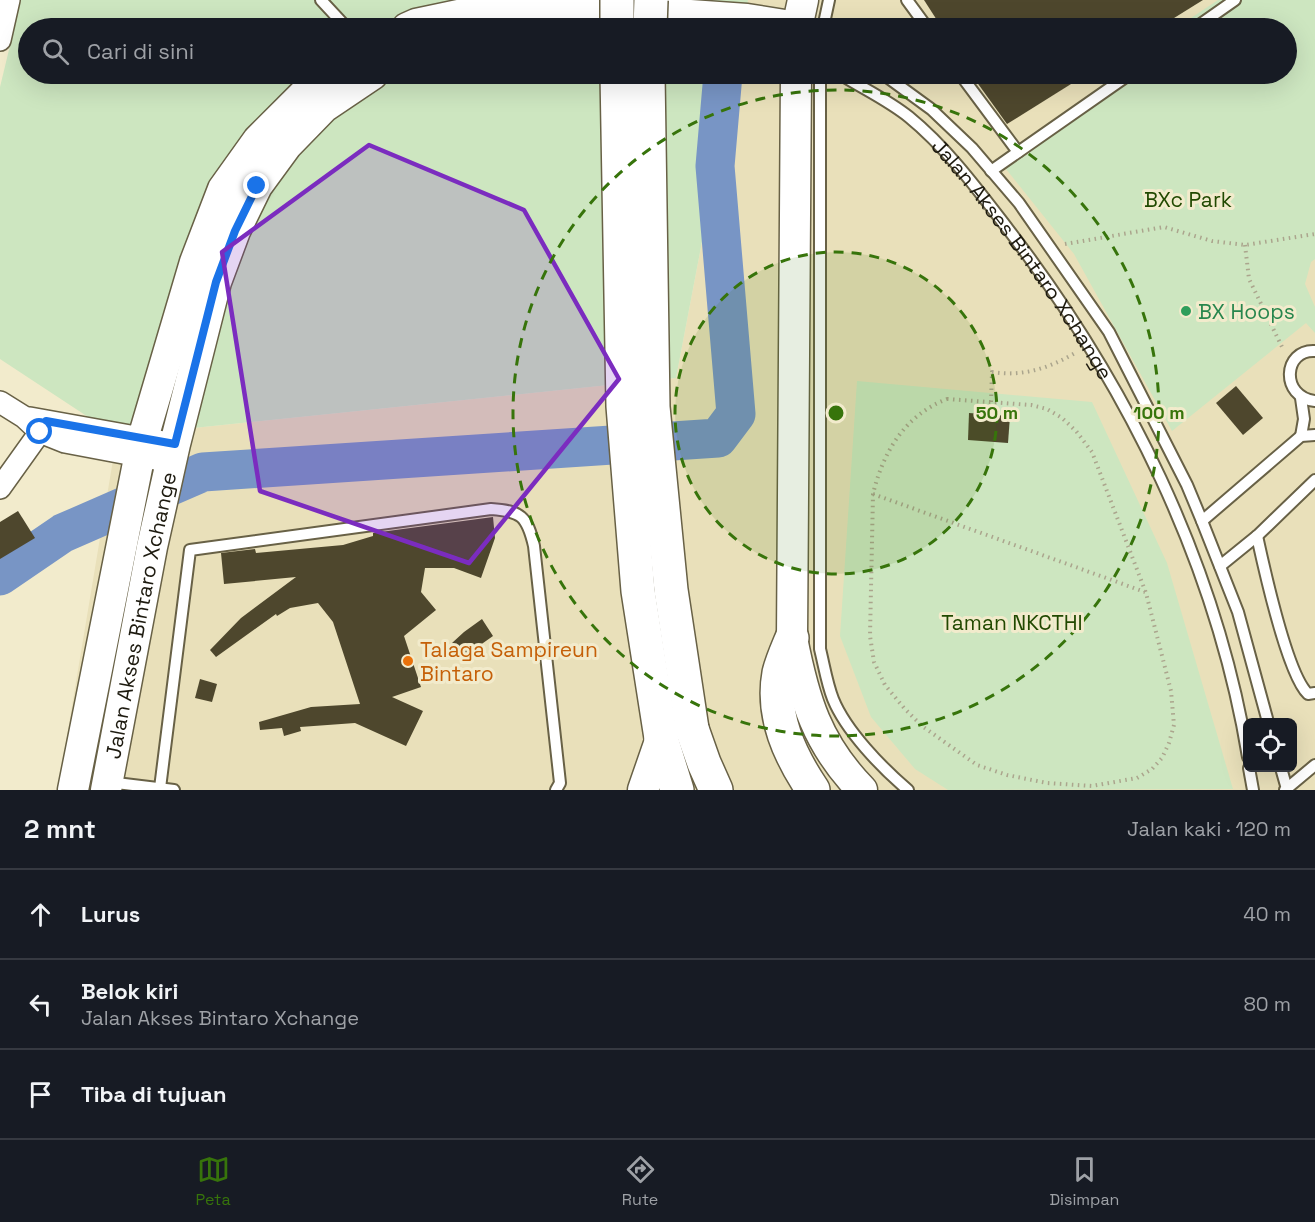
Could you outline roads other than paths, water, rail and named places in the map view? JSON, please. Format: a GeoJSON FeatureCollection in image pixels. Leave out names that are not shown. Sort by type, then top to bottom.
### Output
{"type":"FeatureCollection","features":[{"type":"Feature","properties":{"kind":"main road"},"geometry":{"type":"LineString","coordinates":[[617,0],[617,18]]}},
{"type":"Feature","properties":{"kind":"main road"},"geometry":{"type":"LineString","coordinates":[[650,18],[651,0]]}},
{"type":"Feature","properties":{"kind":"main road"},"geometry":{"type":"LineString","coordinates":[[444,18],[477,11],[690,15],[733,18]]}},
{"type":"Feature","properties":{"kind":"main road","name":"Jalan Akses Bintaro Xchange"},"geometry":{"type":"LineString","coordinates":[[73,790],[140,455],[195,262],[223,189],[258,140],[316,84]]}},
{"type":"Feature","properties":{"kind":"main road","name":"Jalan Akses Bintaro Xchange"},"geometry":{"type":"LineString","coordinates":[[107,786],[152,546],[216,282],[235,231],[257,186],[287,145],[324,107],[359,84]]}},
{"type":"Feature","properties":{"kind":"main road"},"geometry":{"type":"LineString","coordinates":[[633,84],[638,406],[645,494],[638,591],[661,738],[677,790]]}},
{"type":"Feature","properties":{"kind":"main road"},"geometry":{"type":"LineString","coordinates":[[796,84],[807,389],[792,638],[801,681],[814,722],[828,748],[862,790]]}},
{"type":"Feature","properties":{"kind":"main road"},"geometry":{"type":"LineString","coordinates":[[645,494],[671,590],[692,729],[716,790]]}},
{"type":"Feature","properties":{"kind":"main road"},"geometry":{"type":"LineString","coordinates":[[792,638],[779,673],[778,706],[788,746],[813,790]]}},
{"type":"Feature","properties":{"kind":"main road"},"geometry":{"type":"LineString","coordinates":[[643,790],[661,738]]}},
{"type":"Feature","properties":{"kind":"street"},"geometry":{"type":"LineString","coordinates":[[0,40],[5,11]]}},
{"type":"Feature","properties":{"kind":"street"},"geometry":{"type":"LineString","coordinates":[[0,402],[43,426],[65,442],[172,459]]}},
{"type":"Feature","properties":{"kind":"street"},"geometry":{"type":"LineString","coordinates":[[0,488],[43,426]]}},
{"type":"Feature","properties":{"kind":"lane"},"geometry":{"type":"LineString","coordinates":[[321,0],[338,18]]}},
{"type":"Feature","properties":{"kind":"lane"},"geometry":{"type":"LineString","coordinates":[[808,18],[829,0]]}},
{"type":"Feature","properties":{"kind":"lane"},"geometry":{"type":"LineString","coordinates":[[907,0],[919,18]]}},
{"type":"Feature","properties":{"kind":"lane"},"geometry":{"type":"LineString","coordinates":[[1209,18],[1235,0]]}},
{"type":"Feature","properties":{"kind":"lane"},"geometry":{"type":"LineString","coordinates":[[820,84],[807,389],[820,649],[833,700],[857,737],[887,772],[908,790]]}},
{"type":"Feature","properties":{"kind":"lane","name":"Jalan Akses Bintaro Xchange"},"geometry":{"type":"LineString","coordinates":[[856,84],[909,117],[961,169],[1036,266],[1089,345],[1128,411],[1177,514],[1215,614],[1243,730]]}},
{"type":"Feature","properties":{"kind":"lane","name":"Jalan Akses Bintaro Xchange"},"geometry":{"type":"LineString","coordinates":[[899,84],[931,109],[972,148],[1018,203],[1109,332],[1187,485],[1202,521],[1238,612],[1267,718]]}},
{"type":"Feature","properties":{"kind":"lane"},"geometry":{"type":"LineString","coordinates":[[967,84],[1018,152]]}},
{"type":"Feature","properties":{"kind":"lane"},"geometry":{"type":"LineString","coordinates":[[991,171],[1117,84]]}},
{"type":"Feature","properties":{"kind":"lane"},"geometry":{"type":"LineString","coordinates":[[1301,436],[1304,419],[1301,398],[1293,389],[1289,378],[1292,365],[1299,356],[1315,351]]}},
{"type":"Feature","properties":{"kind":"lane"},"geometry":{"type":"LineString","coordinates":[[1301,398],[1315,401]]}},
{"type":"Feature","properties":{"kind":"lane"},"geometry":{"type":"LineString","coordinates":[[1202,521],[1301,436],[1315,435]]}},
{"type":"Feature","properties":{"kind":"lane"},"geometry":{"type":"LineString","coordinates":[[1220,566],[1257,536],[1315,480]]}},
{"type":"Feature","properties":{"kind":"lane"},"geometry":{"type":"LineString","coordinates":[[160,788],[190,550],[491,509],[510,510],[522,515],[530,529],[534,546],[560,783],[556,790]]}},
{"type":"Feature","properties":{"kind":"lane"},"geometry":{"type":"LineString","coordinates":[[1257,536],[1272,598],[1301,688],[1308,694],[1315,693]]}},
{"type":"Feature","properties":{"kind":"lane"},"geometry":{"type":"LineString","coordinates":[[1282,772],[1286,790],[1315,765]]}},
{"type":"Feature","properties":{"kind":"lane"},"geometry":{"type":"LineString","coordinates":[[1250,772],[1253,790]]}},
{"type":"Feature","properties":{"kind":"lane"},"geometry":{"type":"LineString","coordinates":[[107,786],[174,790]]}},
{"type":"Feature","properties":{"kind":"waterway"},"geometry":{"type":"LineString","coordinates":[[0,576],[63,533],[203,472],[718,438],[736,414],[715,166],[722,84]]}},
{"type":"Feature","properties":{"kind":"place","name":"BX Hoops"},"geometry":{"type":"Point","coordinates":[1186,311]}},
{"type":"Feature","properties":{"kind":"place","name":"Talaga Sampireun Bintaro"},"geometry":{"type":"Point","coordinates":[408,661]}},
{"type":"Feature","properties":{"kind":"park label","name":"BXc Park"},"geometry":{"type":"Point","coordinates":[1188,199]}},
{"type":"Feature","properties":{"kind":"park label","name":"Taman NKCTHI"},"geometry":{"type":"Point","coordinates":[1012,622]}}]}
